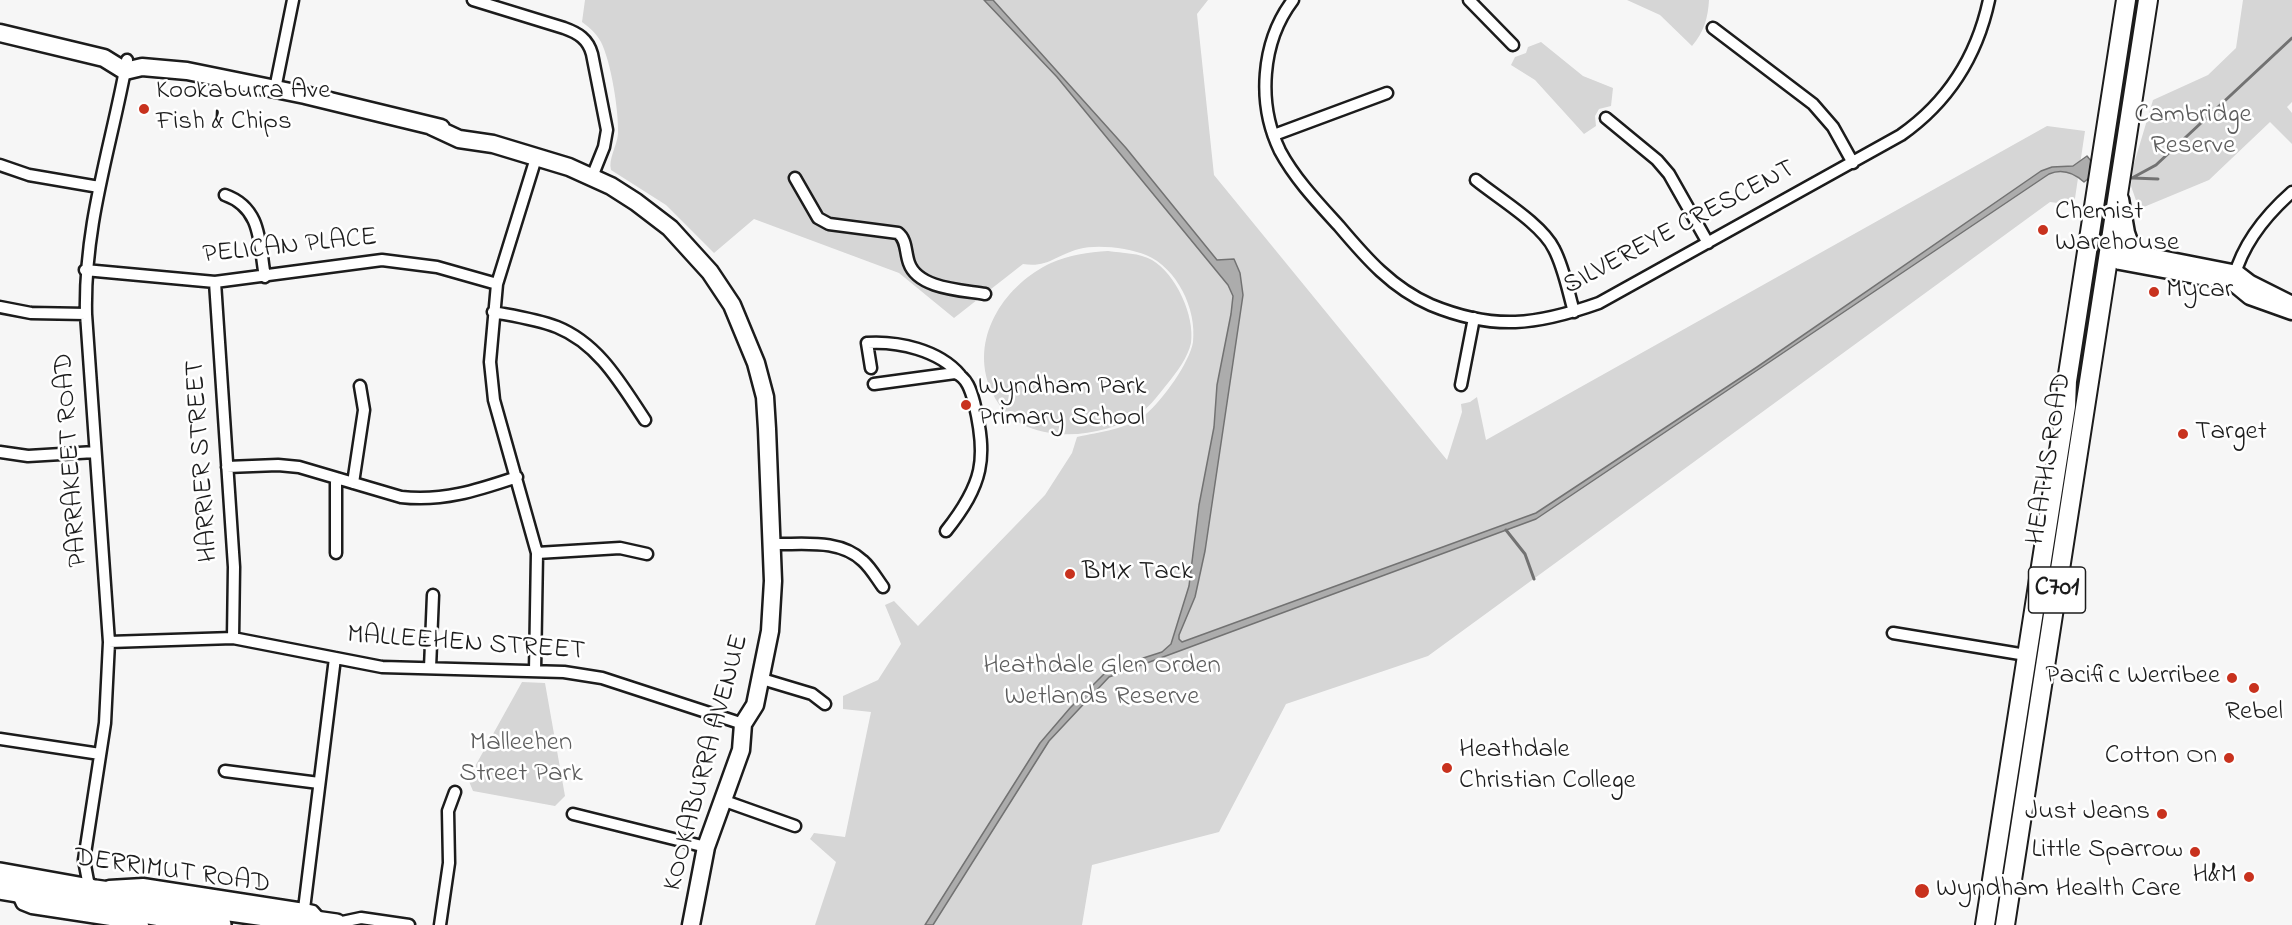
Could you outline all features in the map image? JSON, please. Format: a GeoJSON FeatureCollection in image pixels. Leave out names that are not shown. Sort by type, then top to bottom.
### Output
{"type":"FeatureCollection","features":[{"type":"Feature","properties":{"kind":"highway","name":"DERRIMUT ROAD"},"geometry":{"type":"LineString","coordinates":[[0,874],[95,891],[331,924]]}},
{"type":"Feature","properties":{"kind":"highway","name":"DERRIMUT ROAD"},"geometry":{"type":"LineString","coordinates":[[6,893],[220,925]]}},
{"type":"Feature","properties":{"kind":"main road","name":"HEATHS ROAD"},"geometry":{"type":"LineString","coordinates":[[1985,925],[2126,0]]}},
{"type":"Feature","properties":{"kind":"main road","name":"HEATHS ROAD"},"geometry":{"type":"LineString","coordinates":[[2005,925],[2148,0]]}},
{"type":"Feature","properties":{"kind":"main road"},"geometry":{"type":"LineString","coordinates":[[2086,256],[2108,255]]}},
{"type":"Feature","properties":{"kind":"main road"},"geometry":{"type":"LineString","coordinates":[[2067,388],[2088,392]]}},
{"type":"Feature","properties":{"kind":"main road"},"geometry":{"type":"LineString","coordinates":[[2026,655],[2045,663]]}},
{"type":"Feature","properties":{"kind":"street"},"geometry":{"type":"LineString","coordinates":[[275,89],[293,0]]}},
{"type":"Feature","properties":{"kind":"street"},"geometry":{"type":"LineString","coordinates":[[473,0],[564,28],[578,34],[587,42],[592,54],[607,130],[604,147],[592,177]]}},
{"type":"Feature","properties":{"kind":"street","name":"SILVEREYE CRESCENT"},"geometry":{"type":"LineString","coordinates":[[1293,0],[1275,33],[1267,60],[1267,110],[1274,135],[1286,160],[1309,192],[1374,267],[1404,292],[1432,306],[1474,318],[1523,323],[1551,319],[1599,303],[1901,135],[1937,105],[1969,58],[1982,28],[1989,0]]}},
{"type":"Feature","properties":{"kind":"street"},"geometry":{"type":"LineString","coordinates":[[1468,0],[1513,45]]}},
{"type":"Feature","properties":{"kind":"street"},"geometry":{"type":"LineString","coordinates":[[1713,28],[1813,104],[1833,127],[1853,163]]}},
{"type":"Feature","properties":{"kind":"street","name":"KOOKABURRA AVENUE"},"geometry":{"type":"LineString","coordinates":[[4,36],[70,48],[113,52],[126,65],[150,59],[187,71],[275,89],[430,126],[468,132],[493,144],[592,177],[636,202],[670,228],[710,272],[732,305],[756,363],[765,397],[772,544],[771,631],[755,705],[743,724],[741,750],[706,848],[691,925]]}},
{"type":"Feature","properties":{"kind":"street","name":"PARRAKEET ROAD"},"geometry":{"type":"LineString","coordinates":[[95,891],[88,881],[84,860],[107,704],[109,642],[86,314],[86,270],[99,186],[126,65]]}},
{"type":"Feature","properties":{"kind":"street"},"geometry":{"type":"LineString","coordinates":[[1274,135],[1387,93]]}},
{"type":"Feature","properties":{"kind":"street"},"geometry":{"type":"LineString","coordinates":[[1606,118],[1657,160],[1668,174],[1708,243]]}},
{"type":"Feature","properties":{"kind":"street"},"geometry":{"type":"LineString","coordinates":[[535,671],[537,553],[494,400],[490,362],[497,284],[536,158]]}},
{"type":"Feature","properties":{"kind":"street"},"geometry":{"type":"LineString","coordinates":[[0,165],[29,175],[99,186]]}},
{"type":"Feature","properties":{"kind":"street"},"geometry":{"type":"LineString","coordinates":[[795,178],[819,218],[838,226],[898,233],[903,237],[912,272],[938,285],[985,294]]}},
{"type":"Feature","properties":{"kind":"street"},"geometry":{"type":"LineString","coordinates":[[1476,180],[1545,235],[1559,262],[1574,312]]}},
{"type":"Feature","properties":{"kind":"street"},"geometry":{"type":"LineString","coordinates":[[2119,192],[2126,233],[2133,253]]}},
{"type":"Feature","properties":{"kind":"street"},"geometry":{"type":"LineString","coordinates":[[2236,277],[2247,249],[2263,220],[2292,192]]}},
{"type":"Feature","properties":{"kind":"street"},"geometry":{"type":"LineString","coordinates":[[225,195],[239,200],[249,208],[255,222],[265,277]]}},
{"type":"Feature","properties":{"kind":"street"},"geometry":{"type":"LineString","coordinates":[[2292,305],[2236,277],[2133,253],[2114,251],[2108,255],[2120,261],[2236,277],[2250,296],[2292,310]]}},
{"type":"Feature","properties":{"kind":"street","name":"PELICAN PLACE"},"geometry":{"type":"LineString","coordinates":[[86,270],[215,282],[265,277],[363,260],[382,260],[437,267],[497,284]]}},
{"type":"Feature","properties":{"kind":"street","name":"HARRIER STREET"},"geometry":{"type":"LineString","coordinates":[[215,282],[234,567],[233,638]]}},
{"type":"Feature","properties":{"kind":"street"},"geometry":{"type":"LineString","coordinates":[[0,307],[31,314],[86,314]]}},
{"type":"Feature","properties":{"kind":"street"},"geometry":{"type":"LineString","coordinates":[[493,312],[546,324],[575,336],[610,367],[645,420]]}},
{"type":"Feature","properties":{"kind":"street"},"geometry":{"type":"LineString","coordinates":[[1461,385],[1474,318]]}},
{"type":"Feature","properties":{"kind":"street"},"geometry":{"type":"LineString","coordinates":[[871,368],[867,343],[890,343],[931,355],[953,367],[973,398],[981,433],[982,462],[976,482],[946,531]]}},
{"type":"Feature","properties":{"kind":"street"},"geometry":{"type":"LineString","coordinates":[[874,384],[946,373],[960,375]]}},
{"type":"Feature","properties":{"kind":"street"},"geometry":{"type":"LineString","coordinates":[[353,483],[364,410],[360,386]]}},
{"type":"Feature","properties":{"kind":"street"},"geometry":{"type":"LineString","coordinates":[[0,452],[28,456],[95,452]]}},
{"type":"Feature","properties":{"kind":"street"},"geometry":{"type":"LineString","coordinates":[[227,467],[299,466],[401,497],[433,499],[476,491],[517,477]]}},
{"type":"Feature","properties":{"kind":"street"},"geometry":{"type":"LineString","coordinates":[[336,478],[336,552]]}},
{"type":"Feature","properties":{"kind":"street"},"geometry":{"type":"LineString","coordinates":[[772,544],[830,545],[851,552],[863,561],[883,587]]}},
{"type":"Feature","properties":{"kind":"street"},"geometry":{"type":"LineString","coordinates":[[537,553],[620,548],[646,554]]}},
{"type":"Feature","properties":{"kind":"street"},"geometry":{"type":"LineString","coordinates":[[430,668],[432,595]]}},
{"type":"Feature","properties":{"kind":"street"},"geometry":{"type":"LineString","coordinates":[[1893,633],[2026,655]]}},
{"type":"Feature","properties":{"kind":"street","name":"MALLEEHEN STREET"},"geometry":{"type":"LineString","coordinates":[[109,642],[233,638],[382,667],[535,671],[602,678],[743,724]]}},
{"type":"Feature","properties":{"kind":"street"},"geometry":{"type":"LineString","coordinates":[[298,918],[320,783],[335,658]]}},
{"type":"Feature","properties":{"kind":"street"},"geometry":{"type":"LineString","coordinates":[[762,679],[812,694],[825,704]]}},
{"type":"Feature","properties":{"kind":"street"},"geometry":{"type":"LineString","coordinates":[[0,739],[100,754]]}},
{"type":"Feature","properties":{"kind":"street"},"geometry":{"type":"LineString","coordinates":[[225,771],[320,783]]}},
{"type":"Feature","properties":{"kind":"street"},"geometry":{"type":"LineString","coordinates":[[440,925],[449,863],[448,812],[455,792]]}},
{"type":"Feature","properties":{"kind":"street"},"geometry":{"type":"LineString","coordinates":[[722,800],[795,826]]}},
{"type":"Feature","properties":{"kind":"street"},"geometry":{"type":"LineString","coordinates":[[573,814],[706,848]]}},
{"type":"Feature","properties":{"kind":"street"},"geometry":{"type":"LineString","coordinates":[[48,883],[75,875],[84,860]]}},
{"type":"Feature","properties":{"kind":"street"},"geometry":{"type":"LineString","coordinates":[[6,893],[32,908],[143,925]]}},
{"type":"Feature","properties":{"kind":"street"},"geometry":{"type":"LineString","coordinates":[[331,924],[361,918],[409,925]]}},
{"type":"Feature","properties":{"kind":"green space","name":"Heathdale Glen Orden Wetlands Reserve"},"geometry":{"type":"Polygon","coordinates":[[[585,0],[1208,0],[1197,14],[1214,175],[1447,460],[1462,412],[1461,404],[1477,397],[1486,440],[2047,126],[2085,131],[2074,205],[2050,202],[1428,656],[1286,704],[1219,832],[1092,865],[1082,925],[815,925],[836,862],[810,839],[814,833],[845,837],[871,712],[843,709],[843,696],[878,680],[901,644],[885,605],[894,601],[918,626],[1045,495],[1072,453],[1077,437],[1122,427],[1146,414],[1167,391],[1187,360],[1193,342],[1192,316],[1183,291],[1167,269],[1146,255],[1122,249],[1086,248],[1046,263],[1023,264],[954,318],[899,273],[754,219],[714,253],[666,205],[611,170],[618,134],[616,100],[605,51],[597,36],[582,22],[585,0]]]}},
{"type":"Feature","properties":{"kind":"green space"},"geometry":{"type":"Polygon","coordinates":[[[1627,0],[1709,0],[1708,13],[1700,35],[1692,46],[1660,15],[1627,0]]]}},
{"type":"Feature","properties":{"kind":"green space","name":"Cambridge Reserve"},"geometry":{"type":"Polygon","coordinates":[[[2243,0],[2292,0],[2292,102],[2287,107],[2292,113],[2292,144],[2270,122],[2209,180],[2139,209],[2131,186],[2133,167],[2153,100],[2208,75],[2236,48],[2243,0]]]}},
{"type":"Feature","properties":{"kind":"green space"},"geometry":{"type":"Polygon","coordinates":[[[1541,42],[1583,76],[1613,88],[1611,106],[1599,109],[1595,116],[1596,126],[1584,134],[1535,80],[1511,65],[1515,57],[1526,53],[1528,47],[1541,42]]]}},
{"type":"Feature","properties":{"kind":"green space"},"geometry":{"type":"Polygon","coordinates":[[[1108,251],[1147,258],[1161,266],[1169,275],[1182,297],[1190,321],[1191,343],[1185,359],[1145,410],[1115,426],[1086,433],[1056,434],[1021,424],[1004,410],[989,385],[985,366],[985,348],[996,313],[1020,284],[1051,263],[1079,254],[1108,251]]]}},
{"type":"Feature","properties":{"kind":"green space","name":"Malleehen Street Park"},"geometry":{"type":"Polygon","coordinates":[[[522,682],[545,683],[565,796],[555,806],[473,791],[468,779],[522,682]]]}},
{"type":"Feature","properties":{"kind":"shaded area"},"geometry":{"type":"Polygon","coordinates":[[[984,0],[993,0],[1126,148],[1217,260],[1234,259],[1240,273],[1243,295],[1205,551],[1195,597],[1179,635],[1182,642],[1536,513],[1757,367],[2041,171],[2052,167],[2073,166],[2087,156],[2091,161],[2089,178],[2084,182],[2068,172],[2059,171],[2049,174],[1536,519],[1109,677],[1049,741],[933,925],[925,925],[1040,743],[1070,708],[1109,669],[1162,652],[1171,644],[1189,586],[1199,505],[1214,427],[1217,385],[1233,296],[1228,285],[1057,77],[984,0]]]}},
{"type":"Feature","properties":{"kind":"waterway"},"geometry":{"type":"LineString","coordinates":[[2132,178],[2156,165],[2292,38]]}},
{"type":"Feature","properties":{"kind":"waterway"},"geometry":{"type":"LineString","coordinates":[[2133,178],[2158,179]]}},
{"type":"Feature","properties":{"kind":"waterway"},"geometry":{"type":"LineString","coordinates":[[1506,530],[1525,554],[1534,579]]}},
{"type":"Feature","properties":{"kind":"place","name":"Kookaburra Ave Fish & Chips"},"geometry":{"type":"Point","coordinates":[144,109]}},
{"type":"Feature","properties":{"kind":"place","name":"Chemist Warehouse"},"geometry":{"type":"Point","coordinates":[2043,230]}},
{"type":"Feature","properties":{"kind":"place","name":"Mycar"},"geometry":{"type":"Point","coordinates":[2154,292]}},
{"type":"Feature","properties":{"kind":"place","name":"Wyndham Park Primary School"},"geometry":{"type":"Point","coordinates":[966,405]}},
{"type":"Feature","properties":{"kind":"place","name":"Target"},"geometry":{"type":"Point","coordinates":[2183,434]}},
{"type":"Feature","properties":{"kind":"place","name":"BMX Tack"},"geometry":{"type":"Point","coordinates":[1070,574]}},
{"type":"Feature","properties":{"kind":"place","name":"Pacific Werribee"},"geometry":{"type":"Point","coordinates":[2232,678]}},
{"type":"Feature","properties":{"kind":"place","name":"Rebel"},"geometry":{"type":"Point","coordinates":[2254,688]}},
{"type":"Feature","properties":{"kind":"place","name":"Cotton On"},"geometry":{"type":"Point","coordinates":[2229,758]}},
{"type":"Feature","properties":{"kind":"place","name":"Heathdale Christian College"},"geometry":{"type":"Point","coordinates":[1447,768]}},
{"type":"Feature","properties":{"kind":"place","name":"Just Jeans"},"geometry":{"type":"Point","coordinates":[2162,814]}},
{"type":"Feature","properties":{"kind":"place","name":"Little Sparrow"},"geometry":{"type":"Point","coordinates":[2195,852]}},
{"type":"Feature","properties":{"kind":"place","name":"H&M"},"geometry":{"type":"Point","coordinates":[2249,877]}},
{"type":"Feature","properties":{"kind":"place","name":"Wyndham Health Care"},"geometry":{"type":"Point","coordinates":[1922,891]}}]}
